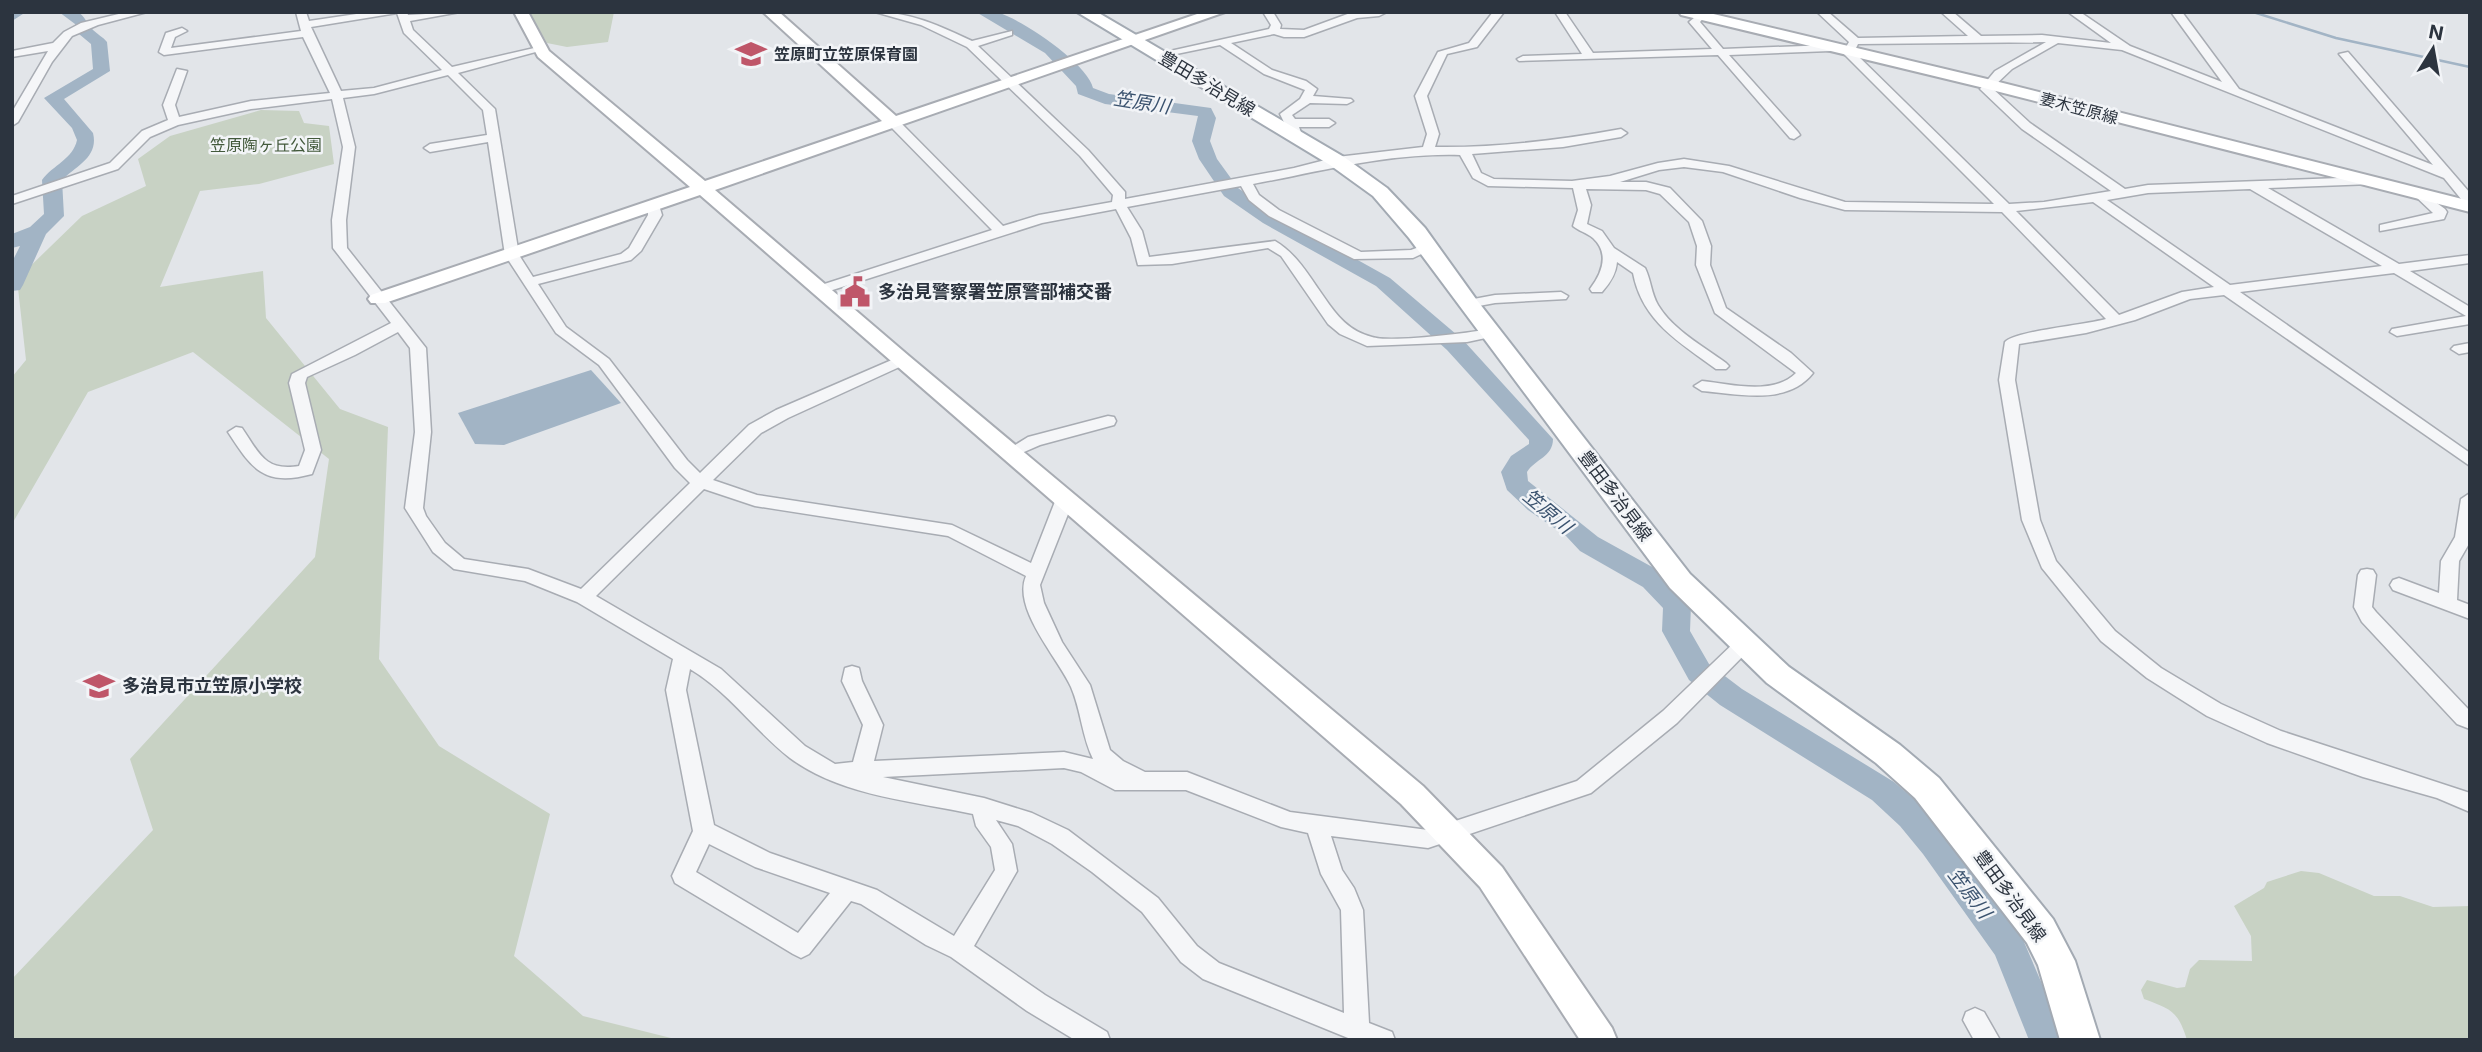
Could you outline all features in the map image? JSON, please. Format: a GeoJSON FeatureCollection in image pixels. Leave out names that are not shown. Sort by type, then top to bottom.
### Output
{"type":"FeatureCollection","features":[{"type":"Feature","properties":{"kind":"main road","name":"豊田多治見線"},"geometry":{"type":"LineString","coordinates":[[1085,12],[1294,130],[1380,192],[1427,248],[1468,304],[1478,336],[1680,581],[1778,675],[1888,754],[1927,788],[2040,931],[2056,961],[2080,1040]]}},
{"type":"Feature","properties":{"kind":"street"},"geometry":{"type":"LineString","coordinates":[[77,12],[90,21],[90,25]]}},
{"type":"Feature","properties":{"kind":"street"},"geometry":{"type":"LineString","coordinates":[[12,122],[19,102],[67,35],[90,25],[142,12]]}},
{"type":"Feature","properties":{"kind":"street"},"geometry":{"type":"LineString","coordinates":[[301,12],[305,29],[337,96],[349,147],[338,239],[340,248],[418,348],[423,432],[414,508],[418,518],[450,560],[460,565],[528,575],[584,597],[714,674],[798,752],[832,772],[868,783],[1024,818],[1060,837],[1150,905],[1189,954],[1211,971],[1383,1040]]}},
{"type":"Feature","properties":{"kind":"street"},"geometry":{"type":"LineString","coordinates":[[182,31],[170,35],[164,52],[393,12]]}},
{"type":"Feature","properties":{"kind":"street"},"geometry":{"type":"LineString","coordinates":[[455,12],[403,16],[408,31],[489,109],[512,255],[561,330],[604,362],[681,464],[699,482],[755,500],[952,531],[1034,572]]}},
{"type":"Feature","properties":{"kind":"street"},"geometry":{"type":"LineString","coordinates":[[521,12],[539,48],[901,361],[1412,795],[1490,877],[1600,1040]]}},
{"type":"Feature","properties":{"kind":"street"},"geometry":{"type":"LineString","coordinates":[[770,12],[892,122],[1000,232]]}},
{"type":"Feature","properties":{"kind":"street"},"geometry":{"type":"LineString","coordinates":[[880,12],[925,23],[971,45],[1012,82],[1084,153],[1120,195],[1118,203],[1133,224],[1143,249],[1143,262],[1270,244],[1286,253],[1333,321],[1345,331],[1379,345],[1478,336]]}},
{"type":"Feature","properties":{"kind":"street"},"geometry":{"type":"LineString","coordinates":[[1146,48],[1218,12]]}},
{"type":"Feature","properties":{"kind":"street"},"geometry":{"type":"LineString","coordinates":[[1268,12],[1276,25],[1274,31]]}},
{"type":"Feature","properties":{"kind":"street"},"geometry":{"type":"LineString","coordinates":[[378,299],[1079,60],[1274,31],[1284,35],[1300,35],[1354,16],[1382,12]]}},
{"type":"Feature","properties":{"kind":"street"},"geometry":{"type":"LineString","coordinates":[[1428,150],[1433,134],[1421,96],[1433,71],[1443,52],[1473,45],[1499,12]]}},
{"type":"Feature","properties":{"kind":"street"},"geometry":{"type":"LineString","coordinates":[[1560,12],[1589,56]]}},
{"type":"Feature","properties":{"kind":"street"},"geometry":{"type":"LineString","coordinates":[[1822,12],[1851,47],[2114,319]]}},
{"type":"Feature","properties":{"kind":"street"},"geometry":{"type":"LineString","coordinates":[[1946,12],[1978,39]]}},
{"type":"Feature","properties":{"kind":"street"},"geometry":{"type":"LineString","coordinates":[[2073,12],[2126,48],[2236,94],[2446,175]]}},
{"type":"Feature","properties":{"kind":"street"},"geometry":{"type":"LineString","coordinates":[[2176,12],[2236,94]]}},
{"type":"Feature","properties":{"kind":"street"},"geometry":{"type":"LineString","coordinates":[[1693,14],[1694,22],[1794,135]]}},
{"type":"Feature","properties":{"kind":"street","name":"妻木笠原線"},"geometry":{"type":"LineString","coordinates":[[1693,14],[1830,48],[1851,47],[2470,207]]}},
{"type":"Feature","properties":{"kind":"street"},"geometry":{"type":"LineString","coordinates":[[971,45],[1008,33]]}},
{"type":"Feature","properties":{"kind":"street"},"geometry":{"type":"LineString","coordinates":[[1851,47],[1978,39],[2057,39],[2126,48]]}},
{"type":"Feature","properties":{"kind":"street"},"geometry":{"type":"LineString","coordinates":[[2057,39],[2042,52],[2027,55],[2007,67],[1987,84],[1986,89],[2026,126],[2121,192]]}},
{"type":"Feature","properties":{"kind":"street"},"geometry":{"type":"LineString","coordinates":[[1221,41],[1268,72],[1311,89],[1307,99],[1286,114],[1294,130],[1329,123]]}},
{"type":"Feature","properties":{"kind":"street"},"geometry":{"type":"LineString","coordinates":[[12,54],[57,46]]}},
{"type":"Feature","properties":{"kind":"street"},"geometry":{"type":"LineString","coordinates":[[12,198],[114,166],[146,134],[174,122],[251,105],[388,89],[539,48]]}},
{"type":"Feature","properties":{"kind":"street"},"geometry":{"type":"LineString","coordinates":[[1522,59],[1830,48]]}},
{"type":"Feature","properties":{"kind":"street"},"geometry":{"type":"LineString","coordinates":[[2344,54],[2470,201]]}},
{"type":"Feature","properties":{"kind":"street"},"geometry":{"type":"LineString","coordinates":[[174,122],[169,105],[181,71]]}},
{"type":"Feature","properties":{"kind":"street"},"geometry":{"type":"LineString","coordinates":[[1307,99],[1347,101]]}},
{"type":"Feature","properties":{"kind":"street"},"geometry":{"type":"LineString","coordinates":[[820,290],[1039,219],[1118,203],[1245,181],[1337,161],[1428,150],[1465,151],[1563,143],[1621,134]]}},
{"type":"Feature","properties":{"kind":"street"},"geometry":{"type":"LineString","coordinates":[[430,148],[494,137]]}},
{"type":"Feature","properties":{"kind":"street"},"geometry":{"type":"LineString","coordinates":[[1465,151],[1480,180],[1493,183],[1646,186],[1665,191],[1695,221],[1704,246],[1703,265],[1720,310],[1786,356],[1805,373],[1798,383],[1788,388],[1770,390],[1702,386]]}},
{"type":"Feature","properties":{"kind":"street"},"geometry":{"type":"LineString","coordinates":[[1577,184],[1611,180],[1669,165],[1699,164],[1724,168],[1824,203],[1845,206],[2005,208],[2044,206],[2148,189],[2367,181]]}},
{"type":"Feature","properties":{"kind":"street"},"geometry":{"type":"LineString","coordinates":[[1245,181],[1254,197],[1274,213],[1359,256],[1413,254],[1427,248]]}},
{"type":"Feature","properties":{"kind":"street"},"geometry":{"type":"LineString","coordinates":[[12,182],[17,189],[12,198]]}},
{"type":"Feature","properties":{"kind":"street"},"geometry":{"type":"LineString","coordinates":[[1577,184],[1584,197],[1587,212],[1580,226],[1597,234],[1609,251],[1640,271],[1642,289],[1660,322],[1721,366]]}},
{"type":"Feature","properties":{"kind":"street"},"geometry":{"type":"LineString","coordinates":[[2252,185],[2470,313]]}},
{"type":"Feature","properties":{"kind":"street"},"geometry":{"type":"LineString","coordinates":[[2385,228],[2439,216],[2440,212],[2418,194]]}},
{"type":"Feature","properties":{"kind":"street"},"geometry":{"type":"LineString","coordinates":[[2095,197],[2470,461]]}},
{"type":"Feature","properties":{"kind":"street"},"geometry":{"type":"LineString","coordinates":[[530,282],[626,257],[634,251],[655,215],[653,205]]}},
{"type":"Feature","properties":{"kind":"street"},"geometry":{"type":"LineString","coordinates":[[1597,289],[1605,280],[1611,265],[1609,251]]}},
{"type":"Feature","properties":{"kind":"street"},"geometry":{"type":"LineString","coordinates":[[2470,259],[2187,295],[2149,310],[2072,332],[2021,338],[2012,342],[2007,380],[2031,520],[2048,564],[2108,636],[2154,673],[2214,710],[2274,737],[2363,769],[2441,791],[2470,803]]}},
{"type":"Feature","properties":{"kind":"street"},"geometry":{"type":"LineString","coordinates":[[1468,304],[1495,299],[1561,296]]}},
{"type":"Feature","properties":{"kind":"street"},"geometry":{"type":"LineString","coordinates":[[2397,332],[2470,320]]}},
{"type":"Feature","properties":{"kind":"street"},"geometry":{"type":"LineString","coordinates":[[236,432],[261,467],[273,474],[306,470],[313,450],[297,383],[300,374],[350,352],[399,325]]}},
{"type":"Feature","properties":{"kind":"street"},"geometry":{"type":"LineString","coordinates":[[584,597],[755,429],[782,414],[901,361]]}},
{"type":"Feature","properties":{"kind":"street"},"geometry":{"type":"LineString","coordinates":[[1010,453],[1034,441],[1108,421]]}},
{"type":"Feature","properties":{"kind":"street"},"geometry":{"type":"LineString","coordinates":[[1065,499],[1034,572],[1031,585],[1035,603],[1054,645],[1080,685],[1101,754],[1116,767],[1142,781]]}},
{"type":"Feature","properties":{"kind":"street"},"geometry":{"type":"LineString","coordinates":[[2447,604],[2450,561],[2464,537],[2470,499]]}},
{"type":"Feature","properties":{"kind":"street"},"geometry":{"type":"LineString","coordinates":[[2367,575],[2363,607],[2369,617],[2464,718],[2470,721]]}},
{"type":"Feature","properties":{"kind":"street"},"geometry":{"type":"LineString","coordinates":[[2399,585],[2470,612]]}},
{"type":"Feature","properties":{"kind":"street"},"geometry":{"type":"LineString","coordinates":[[832,772],[862,768],[1064,760],[1086,765],[1115,781],[1187,781],[1287,821],[1317,827],[1428,839],[1584,786],[1618,761],[1744,645]]}},
{"type":"Feature","properties":{"kind":"street"},"geometry":{"type":"LineString","coordinates":[[684,654],[676,690],[704,831],[683,876],[801,947],[845,891]]}},
{"type":"Feature","properties":{"kind":"street"},"geometry":{"type":"LineString","coordinates":[[852,673],[852,681],[873,725],[862,768]]}},
{"type":"Feature","properties":{"kind":"street"},"geometry":{"type":"LineString","coordinates":[[960,949],[1006,871],[1002,844],[984,820],[984,807]]}},
{"type":"Feature","properties":{"kind":"street"},"geometry":{"type":"LineString","coordinates":[[1317,827],[1332,874],[1346,895],[1352,911],[1357,1029]]}},
{"type":"Feature","properties":{"kind":"street"},"geometry":{"type":"LineString","coordinates":[[704,831],[763,860],[845,891],[869,897],[934,938],[960,949],[1036,1003],[1098,1040]]}},
{"type":"Feature","properties":{"kind":"green space"},"geometry":{"type":"Polygon","coordinates":[[[529,12],[614,12],[608,42],[567,47],[547,43],[529,12]]]}},
{"type":"Feature","properties":{"kind":"green space","name":"笠原陶ヶ丘公園"},"geometry":{"type":"Polygon","coordinates":[[[261,110],[299,111],[304,123],[329,126],[334,164],[259,184],[200,191],[160,287],[263,271],[266,318],[340,409],[388,427],[379,659],[439,746],[550,814],[514,956],[583,1016],[679,1040],[12,1040],[12,979],[153,830],[130,759],[315,557],[329,459],[193,352],[88,392],[12,524],[12,377],[26,360],[17,279],[82,216],[146,186],[138,159],[170,136],[261,110]]]}},
{"type":"Feature","properties":{"kind":"green space"},"geometry":{"type":"Polygon","coordinates":[[[2301,871],[2319,873],[2374,896],[2400,896],[2433,907],[2470,906],[2470,1040],[2187,1040],[2172,1012],[2144,999],[2141,990],[2147,980],[2177,988],[2185,987],[2190,969],[2199,960],[2252,961],[2251,936],[2234,906],[2264,888],[2267,882],[2301,871]]]}},
{"type":"Feature","properties":{"kind":"water"},"geometry":{"type":"Polygon","coordinates":[[[591,370],[621,403],[504,445],[475,444],[458,413],[591,370]]]}},
{"type":"Feature","properties":{"kind":"waterway"},"geometry":{"type":"LineString","coordinates":[[12,16],[18,12]]}},
{"type":"Feature","properties":{"kind":"waterway"},"geometry":{"type":"LineString","coordinates":[[37,231],[54,216],[52,180],[57,173],[78,158],[86,140],[80,125],[53,98],[102,71],[99,42],[85,31],[82,22],[67,12]]}},
{"type":"Feature","properties":{"kind":"waterway","name":"笠原川"},"geometry":{"type":"LineString","coordinates":[[984,12],[1051,50],[1085,85],[1084,90],[1105,99],[1205,112],[1207,118],[1201,141],[1208,159],[1231,192],[1270,219],[1383,282],[1455,345],[1541,439],[1541,447],[1520,462],[1514,472],[1516,484],[1537,504],[1575,530],[1589,544],[1653,580],[1677,605],[1676,631],[1699,672],[1731,697],[1883,791],[1911,816],[1935,844],[2009,946],[2048,1040]]}},
{"type":"Feature","properties":{"kind":"waterway"},"geometry":{"type":"LineString","coordinates":[[2253,12],[2336,38],[2470,67]]}},
{"type":"Feature","properties":{"kind":"waterway"},"geometry":{"type":"LineString","coordinates":[[12,242],[37,231]]}},
{"type":"Feature","properties":{"kind":"waterway"},"geometry":{"type":"LineString","coordinates":[[12,285],[37,231]]}},
{"type":"Feature","properties":{"kind":"place","name":"笠原町立笠原保育園"},"geometry":{"type":"Point","coordinates":[751,54]}},
{"type":"Feature","properties":{"kind":"place","name":"多治見警察署笠原警部補交番"},"geometry":{"type":"Point","coordinates":[855,292]}},
{"type":"Feature","properties":{"kind":"place","name":"多治見市立笠原小学校"},"geometry":{"type":"Point","coordinates":[99,686]}}]}
